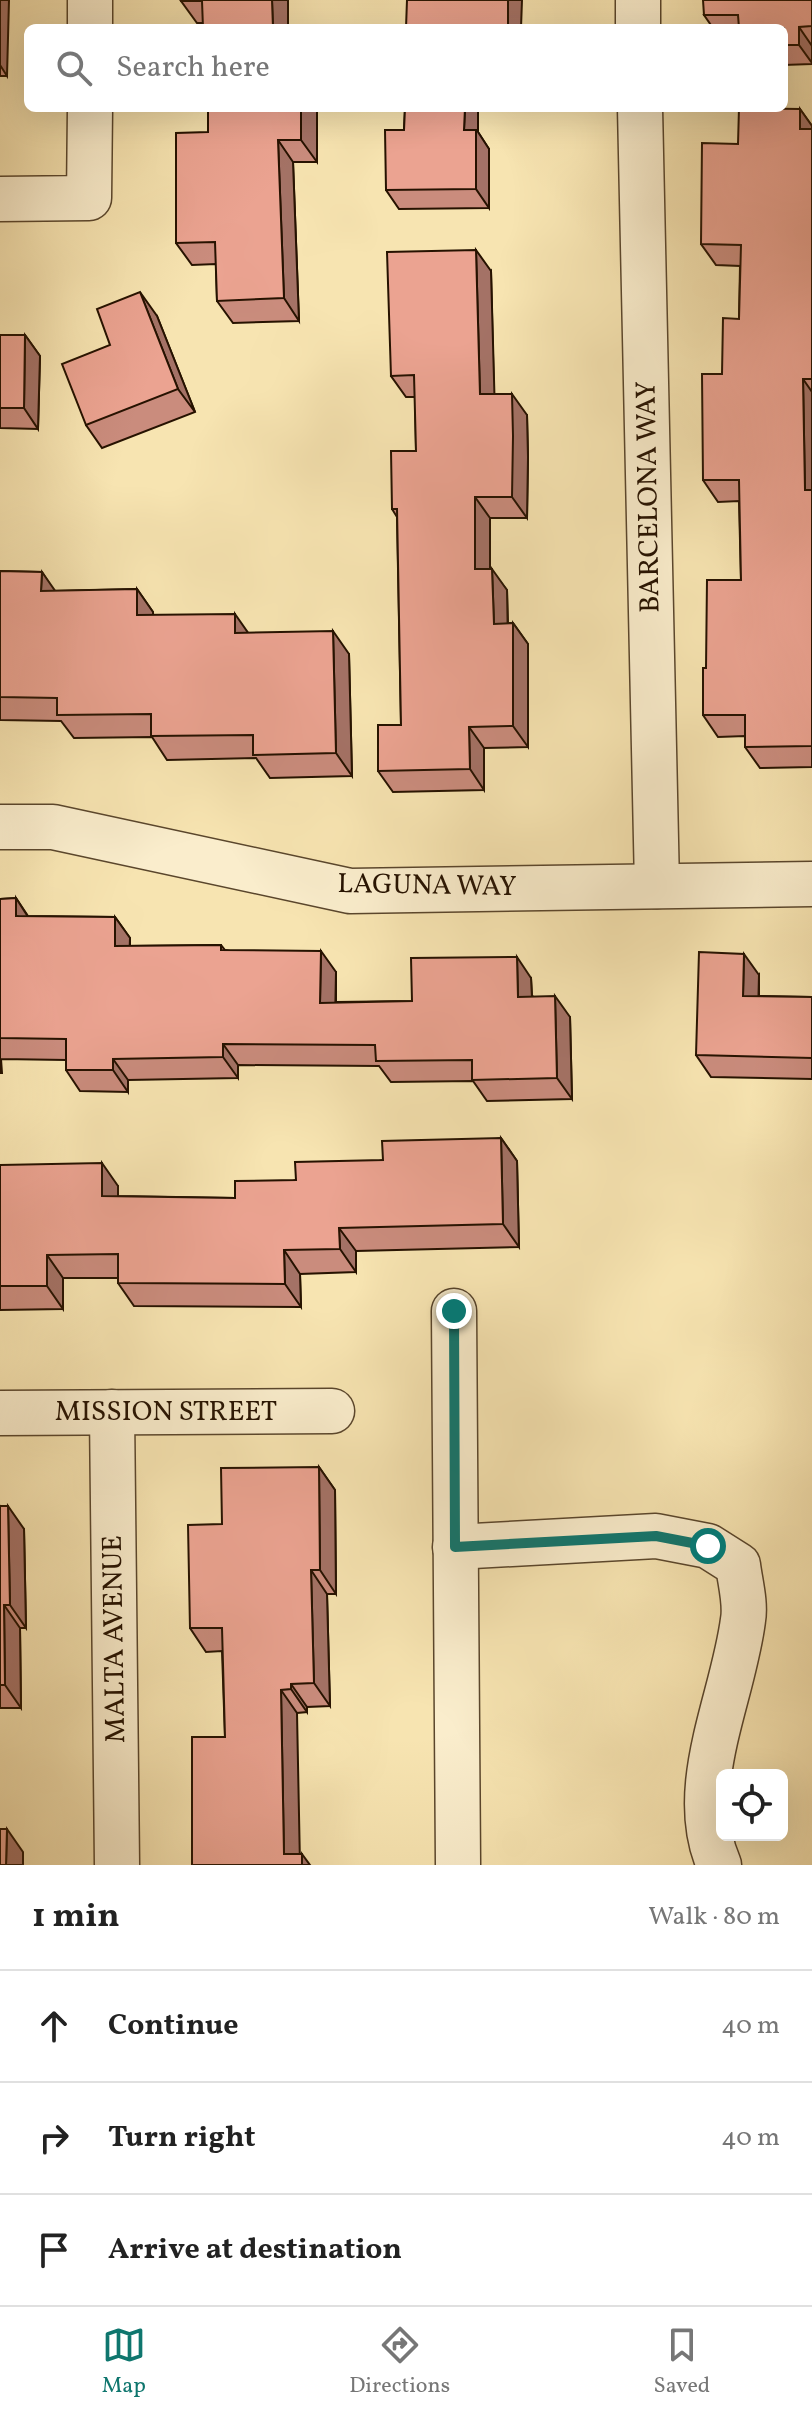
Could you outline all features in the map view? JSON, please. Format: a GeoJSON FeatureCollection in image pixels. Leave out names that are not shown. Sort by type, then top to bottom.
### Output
{"type":"FeatureCollection","features":[{"type":"Feature","properties":{"kind":"street"},"geometry":{"type":"LineString","coordinates":[[90,0],[90,24]]}},
{"type":"Feature","properties":{"kind":"street"},"geometry":{"type":"LineString","coordinates":[[638,0],[638,24]]}},
{"type":"Feature","properties":{"kind":"street"},"geometry":{"type":"LineString","coordinates":[[0,199],[89,198],[90,112]]}},
{"type":"Feature","properties":{"kind":"street","name":"BARCELONA WAY"},"geometry":{"type":"LineString","coordinates":[[640,112],[657,886]]}},
{"type":"Feature","properties":{"kind":"street","name":"LAGUNA WAY"},"geometry":{"type":"LineString","coordinates":[[0,827],[53,827],[350,891],[812,884]]}},
{"type":"Feature","properties":{"kind":"street"},"geometry":{"type":"LineString","coordinates":[[454,1311],[458,1865]]}},
{"type":"Feature","properties":{"kind":"street","name":"MISSION STREET"},"geometry":{"type":"LineString","coordinates":[[0,1413],[332,1411]]}},
{"type":"Feature","properties":{"kind":"street","name":"MALTA AVENUE"},"geometry":{"type":"LineString","coordinates":[[112,1412],[117,1865]]}},
{"type":"Feature","properties":{"kind":"street"},"geometry":{"type":"LineString","coordinates":[[455,1547],[656,1536],[708,1546],[738,1565],[744,1617],[708,1783],[707,1839],[719,1865]]}},
{"type":"Feature","properties":{"kind":"building"},"geometry":{"type":"Polygon","coordinates":[[[272,0],[273,24],[203,24],[202,1],[181,1],[272,0]]]}},
{"type":"Feature","properties":{"kind":"building"},"geometry":{"type":"Polygon","coordinates":[[[407,0],[508,0],[508,24],[406,24],[407,0]]]}},
{"type":"Feature","properties":{"kind":"building"},"geometry":{"type":"Polygon","coordinates":[[[703,0],[812,0],[812,26],[799,27],[799,45],[788,45],[788,24],[739,24],[738,15],[704,15],[703,0]]]}},
{"type":"Feature","properties":{"kind":"building"},"geometry":{"type":"Polygon","coordinates":[[[788,109],[800,109],[800,129],[812,129],[812,379],[803,379],[805,490],[812,490],[812,746],[745,747],[745,715],[703,715],[707,580],[741,580],[739,480],[703,480],[702,374],[722,374],[723,318],[739,319],[741,245],[701,244],[702,143],[738,144],[739,112],[788,112],[788,109]]]}},
{"type":"Feature","properties":{"kind":"building"},"geometry":{"type":"Polygon","coordinates":[[[208,112],[301,112],[301,140],[278,140],[284,298],[217,301],[215,242],[176,243],[176,133],[208,132],[208,112]]]}},
{"type":"Feature","properties":{"kind":"building"},"geometry":{"type":"Polygon","coordinates":[[[405,112],[465,112],[464,130],[476,130],[476,189],[386,190],[385,130],[404,130],[405,112]]]}},
{"type":"Feature","properties":{"kind":"building"},"geometry":{"type":"Polygon","coordinates":[[[476,250],[480,394],[512,394],[513,436],[512,497],[475,497],[475,569],[492,569],[494,624],[513,623],[513,726],[469,727],[470,769],[378,771],[378,725],[401,725],[397,509],[392,509],[391,451],[416,451],[414,375],[391,376],[387,252],[476,250]]]}},
{"type":"Feature","properties":{"kind":"building"},"geometry":{"type":"Polygon","coordinates":[[[140,292],[178,389],[86,425],[62,364],[110,345],[97,309],[140,292]]]}},
{"type":"Feature","properties":{"kind":"building"},"geometry":{"type":"Polygon","coordinates":[[[0,335],[25,335],[24,408],[0,408],[0,335]]]}},
{"type":"Feature","properties":{"kind":"building"},"geometry":{"type":"Polygon","coordinates":[[[0,571],[42,572],[41,591],[137,589],[137,615],[235,614],[235,633],[333,631],[336,753],[253,755],[253,735],[151,736],[151,714],[57,715],[57,698],[0,697],[0,571]]]}},
{"type":"Feature","properties":{"kind":"building"},"geometry":{"type":"Polygon","coordinates":[[[16,898],[16,916],[115,917],[115,946],[221,945],[221,950],[321,951],[320,1003],[412,1001],[411,958],[517,957],[518,997],[555,996],[557,1078],[472,1080],[472,1060],[376,1061],[375,1045],[223,1044],[223,1057],[113,1059],[113,1070],[66,1070],[66,1039],[0,1038],[0,899],[16,898]]]}},
{"type":"Feature","properties":{"kind":"building"},"geometry":{"type":"Polygon","coordinates":[[[699,952],[744,954],[743,996],[812,997],[812,1058],[696,1055],[699,952]]]}},
{"type":"Feature","properties":{"kind":"building"},"geometry":{"type":"Polygon","coordinates":[[[501,1138],[503,1224],[339,1228],[340,1249],[284,1250],[285,1284],[118,1283],[118,1254],[47,1255],[47,1286],[0,1286],[0,1165],[102,1163],[102,1196],[235,1198],[235,1181],[296,1180],[295,1162],[383,1160],[382,1141],[501,1138]]]}},
{"type":"Feature","properties":{"kind":"building"},"geometry":{"type":"Polygon","coordinates":[[[319,1467],[320,1570],[311,1570],[314,1683],[291,1684],[291,1689],[281,1690],[284,1854],[302,1854],[302,1865],[192,1865],[192,1737],[225,1737],[222,1628],[190,1628],[188,1525],[222,1524],[221,1468],[319,1467]]]}},
{"type":"Feature","properties":{"kind":"building"},"geometry":{"type":"Polygon","coordinates":[[[0,1506],[8,1506],[10,1605],[4,1605],[5,1685],[0,1685],[0,1506]]]}},
{"type":"Feature","properties":{"kind":"building"},"geometry":{"type":"Polygon","coordinates":[[[0,1829],[7,1829],[6,1865],[0,1865],[0,1829]]]}},
{"type":"Feature","properties":{"kind":"route"},"geometry":{"type":"LineString","coordinates":[[454,1311],[455,1547],[656,1536],[708,1546]]}}]}
